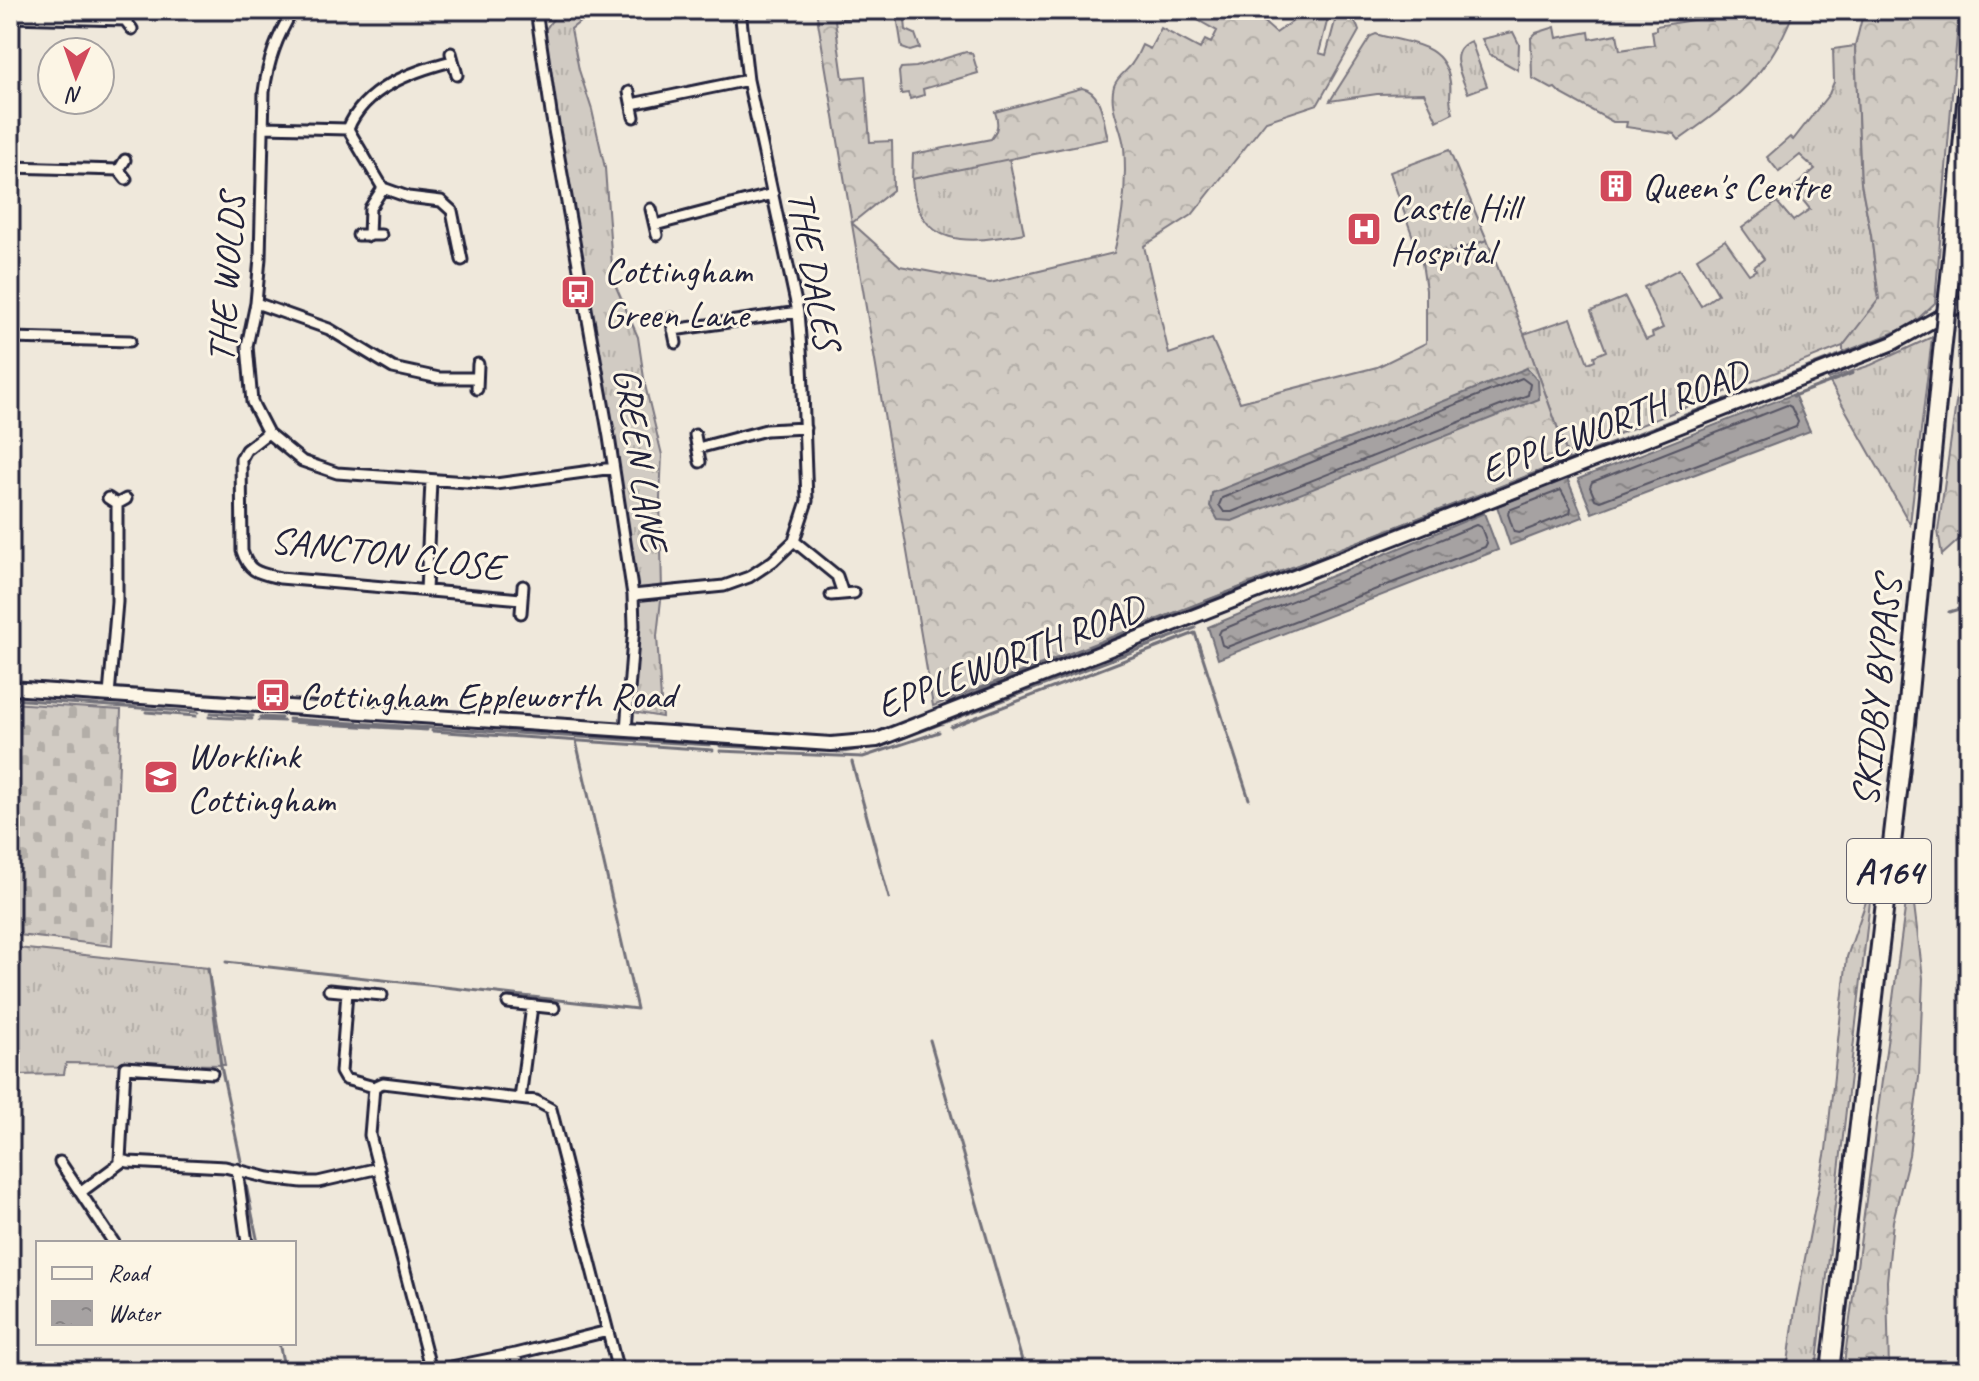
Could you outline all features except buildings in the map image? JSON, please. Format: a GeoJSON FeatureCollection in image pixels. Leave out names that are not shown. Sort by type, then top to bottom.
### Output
{"type":"FeatureCollection","features":[{"type":"Feature","properties":{"kind":"highway","name":"SKIDBY BYPASS"},"geometry":{"type":"LineString","coordinates":[[1830,1371],[1906,724],[1969,70]]}},
{"type":"Feature","properties":{"kind":"street","name":"THE WOLDS"},"geometry":{"type":"LineString","coordinates":[[293,10],[276,40],[268,66],[260,258],[256,303],[247,346],[252,402],[268,433],[302,461],[337,473],[496,484],[613,468]]}},
{"type":"Feature","properties":{"kind":"street","name":"GREEN LANE"},"geometry":{"type":"LineString","coordinates":[[538,10],[551,113],[633,595],[634,626],[626,730]]}},
{"type":"Feature","properties":{"kind":"street","name":"THE DALES"},"geometry":{"type":"LineString","coordinates":[[740,10],[748,80],[798,312],[807,501],[794,541]]}},
{"type":"Feature","properties":{"kind":"street"},"geometry":{"type":"LineString","coordinates":[[10,17],[128,16],[132,29]]}},
{"type":"Feature","properties":{"kind":"street"},"geometry":{"type":"LineString","coordinates":[[348,129],[366,105],[394,80],[451,57],[457,75]]}},
{"type":"Feature","properties":{"kind":"street"},"geometry":{"type":"LineString","coordinates":[[632,104],[748,80]]}},
{"type":"Feature","properties":{"kind":"street"},"geometry":{"type":"LineString","coordinates":[[629,92],[634,117]]}},
{"type":"Feature","properties":{"kind":"street"},"geometry":{"type":"LineString","coordinates":[[264,127],[348,129]]}},
{"type":"Feature","properties":{"kind":"street"},"geometry":{"type":"LineString","coordinates":[[348,129],[383,188],[408,197],[441,201],[452,211],[465,248],[462,260]]}},
{"type":"Feature","properties":{"kind":"street"},"geometry":{"type":"LineString","coordinates":[[119,170],[125,160]]}},
{"type":"Feature","properties":{"kind":"street"},"geometry":{"type":"LineString","coordinates":[[10,167],[119,170]]}},
{"type":"Feature","properties":{"kind":"street"},"geometry":{"type":"LineString","coordinates":[[119,170],[126,179]]}},
{"type":"Feature","properties":{"kind":"street"},"geometry":{"type":"LineString","coordinates":[[381,235],[363,236],[370,208],[383,188]]}},
{"type":"Feature","properties":{"kind":"street"},"geometry":{"type":"LineString","coordinates":[[651,209],[656,230],[773,194]]}},
{"type":"Feature","properties":{"kind":"street","name":"EPPLEWORTH ROAD"},"geometry":{"type":"LineString","coordinates":[[10,688],[831,744],[877,740],[1893,343],[1969,300]]}},
{"type":"Feature","properties":{"kind":"street"},"geometry":{"type":"LineString","coordinates":[[256,303],[329,329],[367,355],[393,368],[439,378],[477,378]]}},
{"type":"Feature","properties":{"kind":"street"},"geometry":{"type":"LineString","coordinates":[[673,330],[798,312]]}},
{"type":"Feature","properties":{"kind":"street"},"geometry":{"type":"LineString","coordinates":[[671,318],[676,343]]}},
{"type":"Feature","properties":{"kind":"street"},"geometry":{"type":"LineString","coordinates":[[10,338],[130,341]]}},
{"type":"Feature","properties":{"kind":"street"},"geometry":{"type":"LineString","coordinates":[[477,389],[478,364]]}},
{"type":"Feature","properties":{"kind":"street"},"geometry":{"type":"LineString","coordinates":[[698,448],[766,430],[805,428]]}},
{"type":"Feature","properties":{"kind":"street","name":"SANCTON CLOSE"},"geometry":{"type":"LineString","coordinates":[[268,433],[246,450],[241,459],[242,551],[246,564],[258,573],[280,578],[521,599]]}},
{"type":"Feature","properties":{"kind":"street"},"geometry":{"type":"LineString","coordinates":[[695,435],[700,462]]}},
{"type":"Feature","properties":{"kind":"street"},"geometry":{"type":"LineString","coordinates":[[426,591],[431,481]]}},
{"type":"Feature","properties":{"kind":"street"},"geometry":{"type":"LineString","coordinates":[[109,695],[117,602],[117,500]]}},
{"type":"Feature","properties":{"kind":"street"},"geometry":{"type":"LineString","coordinates":[[633,595],[724,586],[749,577],[773,561],[794,541],[837,576],[849,593],[831,595]]}},
{"type":"Feature","properties":{"kind":"street","name":"SANCTON CLOSE"},"geometry":{"type":"LineString","coordinates":[[521,613],[523,586]]}},
{"type":"Feature","properties":{"kind":"street"},"geometry":{"type":"LineString","coordinates":[[329,990],[382,995]]}},
{"type":"Feature","properties":{"kind":"street"},"geometry":{"type":"LineString","coordinates":[[347,992],[341,1072],[345,1079],[374,1087],[383,1083],[536,1101],[551,1109],[618,1371]]}},
{"type":"Feature","properties":{"kind":"street"},"geometry":{"type":"LineString","coordinates":[[508,1003],[554,1008]]}},
{"type":"Feature","properties":{"kind":"street"},"geometry":{"type":"LineString","coordinates":[[520,1099],[532,1006]]}},
{"type":"Feature","properties":{"kind":"street"},"geometry":{"type":"LineString","coordinates":[[123,1161],[119,1157],[125,1067],[212,1073]]}},
{"type":"Feature","properties":{"kind":"street"},"geometry":{"type":"LineString","coordinates":[[374,1087],[370,1135],[431,1371],[608,1331]]}},
{"type":"Feature","properties":{"kind":"street"},"geometry":{"type":"LineString","coordinates":[[81,1192],[123,1161],[237,1169],[269,1178],[302,1182],[329,1180],[379,1168]]}},
{"type":"Feature","properties":{"kind":"street"},"geometry":{"type":"LineString","coordinates":[[60,1162],[113,1241]]}},
{"type":"Feature","properties":{"kind":"street"},"geometry":{"type":"LineString","coordinates":[[237,1169],[247,1241]]}},
{"type":"Feature","properties":{"kind":"street"},"geometry":{"type":"LineString","coordinates":[[515,1354],[519,1371]]}},
{"type":"Feature","properties":{"kind":"street"},"geometry":{"type":"LineString","coordinates":[[10,1362],[18,1371]]}},
{"type":"Feature","properties":{"kind":"green space"},"geometry":{"type":"Polygon","coordinates":[[[816,10],[847,10],[848,18],[835,20],[843,78],[865,76],[870,142],[892,141],[893,190],[852,223],[900,266],[990,283],[1114,253],[1122,214],[1125,174],[1123,139],[1113,102],[1114,86],[1142,45],[1150,49],[1161,28],[1200,49],[1205,40],[1211,43],[1217,31],[1180,10],[1250,10],[1276,33],[1309,10],[1330,10],[1319,53],[1326,55],[1338,10],[1345,13],[1354,20],[1359,31],[1318,104],[1266,121],[1192,215],[1144,246],[1169,354],[1212,339],[1240,402],[1377,367],[1426,343],[1426,290],[1422,263],[1487,240],[1569,460],[933,706],[816,10]]]}},
{"type":"Feature","properties":{"kind":"green space"},"geometry":{"type":"Polygon","coordinates":[[[896,10],[912,10],[911,16],[905,20],[906,30],[915,34],[920,48],[910,51],[902,48],[896,10]]]}},
{"type":"Feature","properties":{"kind":"green space"},"geometry":{"type":"Polygon","coordinates":[[[1753,10],[1794,10],[1774,52],[1748,85],[1679,140],[1674,134],[1626,127],[1627,122],[1613,122],[1532,78],[1531,38],[1536,33],[1555,27],[1557,38],[1589,32],[1590,39],[1617,34],[1620,50],[1654,45],[1652,31],[1656,30],[1656,26],[1753,10]]]}},
{"type":"Feature","properties":{"kind":"green space"},"geometry":{"type":"Polygon","coordinates":[[[1864,10],[1959,10],[1935,303],[1908,328],[1843,354],[1843,346],[1879,299],[1861,183],[1855,46],[1864,10]]]}},
{"type":"Feature","properties":{"kind":"green space"},"geometry":{"type":"Polygon","coordinates":[[[567,12],[574,13],[581,21],[571,29],[605,168],[613,280],[638,337],[645,385],[662,455],[662,591],[657,636],[662,717],[627,711],[633,595],[540,38],[554,18],[567,12]]]}},
{"type":"Feature","properties":{"kind":"green space"},"geometry":{"type":"Polygon","coordinates":[[[1513,32],[1519,44],[1518,70],[1489,54],[1482,39],[1513,32]]]}},
{"type":"Feature","properties":{"kind":"green space"},"geometry":{"type":"Polygon","coordinates":[[[1376,34],[1422,46],[1440,59],[1450,82],[1453,113],[1437,121],[1424,93],[1377,94],[1330,101],[1371,36],[1376,34]]]}},
{"type":"Feature","properties":{"kind":"green space"},"geometry":{"type":"Polygon","coordinates":[[[1471,41],[1487,86],[1468,93],[1457,57],[1463,45],[1471,41]]]}},
{"type":"Feature","properties":{"kind":"green space"},"geometry":{"type":"Polygon","coordinates":[[[1855,46],[1861,183],[1879,300],[1843,346],[1567,454],[1524,334],[1571,318],[1588,363],[1595,360],[1594,356],[1606,351],[1591,311],[1625,297],[1646,340],[1663,328],[1644,287],[1679,269],[1701,306],[1718,294],[1697,258],[1725,240],[1749,274],[1756,270],[1754,267],[1764,259],[1742,228],[1777,202],[1793,221],[1810,209],[1793,188],[1815,169],[1800,155],[1779,172],[1767,157],[1790,137],[1793,140],[1829,94],[1834,82],[1833,49],[1855,46]]]}},
{"type":"Feature","properties":{"kind":"green space"},"geometry":{"type":"Polygon","coordinates":[[[966,52],[972,53],[978,73],[923,89],[924,95],[910,99],[908,93],[901,94],[901,68],[916,67],[966,52]]]}},
{"type":"Feature","properties":{"kind":"green space"},"geometry":{"type":"Polygon","coordinates":[[[1082,88],[1098,101],[1108,139],[912,179],[913,154],[991,139],[997,126],[995,112],[1082,88]]]}},
{"type":"Feature","properties":{"kind":"green space"},"geometry":{"type":"Polygon","coordinates":[[[1449,150],[1487,240],[1422,263],[1390,172],[1449,150]]]}},
{"type":"Feature","properties":{"kind":"green space"},"geometry":{"type":"Polygon","coordinates":[[[1009,158],[1024,233],[984,239],[949,237],[935,230],[924,219],[916,202],[912,179],[1009,158]]]}},
{"type":"Feature","properties":{"kind":"green space"},"geometry":{"type":"Polygon","coordinates":[[[1967,325],[1969,535],[1964,535],[1942,555],[1938,531],[1967,325]]]}},
{"type":"Feature","properties":{"kind":"green space"},"geometry":{"type":"Polygon","coordinates":[[[1932,337],[1910,524],[1828,379],[1871,365],[1932,337]]]}},
{"type":"Feature","properties":{"kind":"green space"},"geometry":{"type":"Polygon","coordinates":[[[10,703],[121,710],[112,946],[10,934],[10,703]]]}},
{"type":"Feature","properties":{"kind":"green space"},"geometry":{"type":"Polygon","coordinates":[[[1910,872],[1923,978],[1919,1077],[1909,1155],[1893,1221],[1887,1281],[1889,1371],[1843,1371],[1910,872]]]}},
{"type":"Feature","properties":{"kind":"green space"},"geometry":{"type":"Polygon","coordinates":[[[1872,884],[1816,1371],[1787,1371],[1795,1310],[1826,1150],[1847,957],[1872,884]]]}},
{"type":"Feature","properties":{"kind":"green space"},"geometry":{"type":"Polygon","coordinates":[[[17,948],[208,968],[225,1065],[66,1063],[64,1074],[17,1075],[17,948]]]}},
{"type":"Feature","properties":{"kind":"water"},"geometry":{"type":"Polygon","coordinates":[[[1527,368],[1538,381],[1539,399],[1232,521],[1218,520],[1210,506],[1212,493],[1527,368]]]}},
{"type":"Feature","properties":{"kind":"water"},"geometry":{"type":"Polygon","coordinates":[[[1794,394],[1810,431],[1592,513],[1578,479],[1794,394]]]}},
{"type":"Feature","properties":{"kind":"water"},"geometry":{"type":"Polygon","coordinates":[[[1567,478],[1583,517],[1510,545],[1497,506],[1567,478]]]}},
{"type":"Feature","properties":{"kind":"water"},"geometry":{"type":"Polygon","coordinates":[[[1484,513],[1498,550],[1218,659],[1208,627],[1484,513]]]}},
{"type":"Feature","properties":{"kind":"waterway"},"geometry":{"type":"LineString","coordinates":[[1843,353],[1907,328]]}},
{"type":"Feature","properties":{"kind":"waterway"},"geometry":{"type":"LineString","coordinates":[[980,689],[1842,354]]}},
{"type":"Feature","properties":{"kind":"waterway"},"geometry":{"type":"LineString","coordinates":[[1793,396],[1853,373]]}},
{"type":"Feature","properties":{"kind":"waterway"},"geometry":{"type":"LineString","coordinates":[[1949,612],[1969,606]]}},
{"type":"Feature","properties":{"kind":"waterway"},"geometry":{"type":"LineString","coordinates":[[720,746],[843,752],[887,744],[1195,628]]}},
{"type":"Feature","properties":{"kind":"waterway"},"geometry":{"type":"LineString","coordinates":[[951,727],[1195,633],[1249,799]]}},
{"type":"Feature","properties":{"kind":"waterway"},"geometry":{"type":"LineString","coordinates":[[949,703],[979,691]]}},
{"type":"Feature","properties":{"kind":"waterway"},"geometry":{"type":"LineString","coordinates":[[10,699],[198,712]]}},
{"type":"Feature","properties":{"kind":"waterway"},"geometry":{"type":"LineString","coordinates":[[146,712],[196,716]]}},
{"type":"Feature","properties":{"kind":"waterway"},"geometry":{"type":"LineString","coordinates":[[211,713],[253,716]]}},
{"type":"Feature","properties":{"kind":"waterway"},"geometry":{"type":"LineString","coordinates":[[209,717],[252,719]]}},
{"type":"Feature","properties":{"kind":"waterway"},"geometry":{"type":"LineString","coordinates":[[260,717],[281,718]]}},
{"type":"Feature","properties":{"kind":"waterway"},"geometry":{"type":"LineString","coordinates":[[289,719],[710,745]]}},
{"type":"Feature","properties":{"kind":"waterway"},"geometry":{"type":"LineString","coordinates":[[259,720],[284,721]]}},
{"type":"Feature","properties":{"kind":"waterway"},"geometry":{"type":"LineString","coordinates":[[289,722],[427,730]]}},
{"type":"Feature","properties":{"kind":"waterway"},"geometry":{"type":"LineString","coordinates":[[432,731],[713,750]]}},
{"type":"Feature","properties":{"kind":"waterway"},"geometry":{"type":"LineString","coordinates":[[720,751],[863,757],[939,732]]}},
{"type":"Feature","properties":{"kind":"waterway"},"geometry":{"type":"LineString","coordinates":[[226,962],[637,1009],[576,741]]}},
{"type":"Feature","properties":{"kind":"waterway"},"geometry":{"type":"LineString","coordinates":[[852,762],[889,898]]}},
{"type":"Feature","properties":{"kind":"waterway"},"geometry":{"type":"LineString","coordinates":[[208,968],[221,1066],[241,1161]]}},
{"type":"Feature","properties":{"kind":"waterway"},"geometry":{"type":"LineString","coordinates":[[930,1040],[1025,1371]]}},
{"type":"Feature","properties":{"kind":"waterway"},"geometry":{"type":"LineString","coordinates":[[245,1180],[258,1241]]}},
{"type":"Feature","properties":{"kind":"waterway"},"geometry":{"type":"LineString","coordinates":[[279,1345],[285,1371]]}},
{"type":"Feature","properties":{"kind":"place","name":"Queen's Centre"},"geometry":{"type":"Point","coordinates":[1616,186]}},
{"type":"Feature","properties":{"kind":"place","name":"Castle Hill Hospital"},"geometry":{"type":"Point","coordinates":[1364,229]}},
{"type":"Feature","properties":{"kind":"place","name":"Cottingham Green Lane"},"geometry":{"type":"Point","coordinates":[578,292]}},
{"type":"Feature","properties":{"kind":"place","name":"Cottingham Eppleworth Road"},"geometry":{"type":"Point","coordinates":[273,695]}},
{"type":"Feature","properties":{"kind":"place","name":"Worklink Cottingham"},"geometry":{"type":"Point","coordinates":[161,777]}}]}
